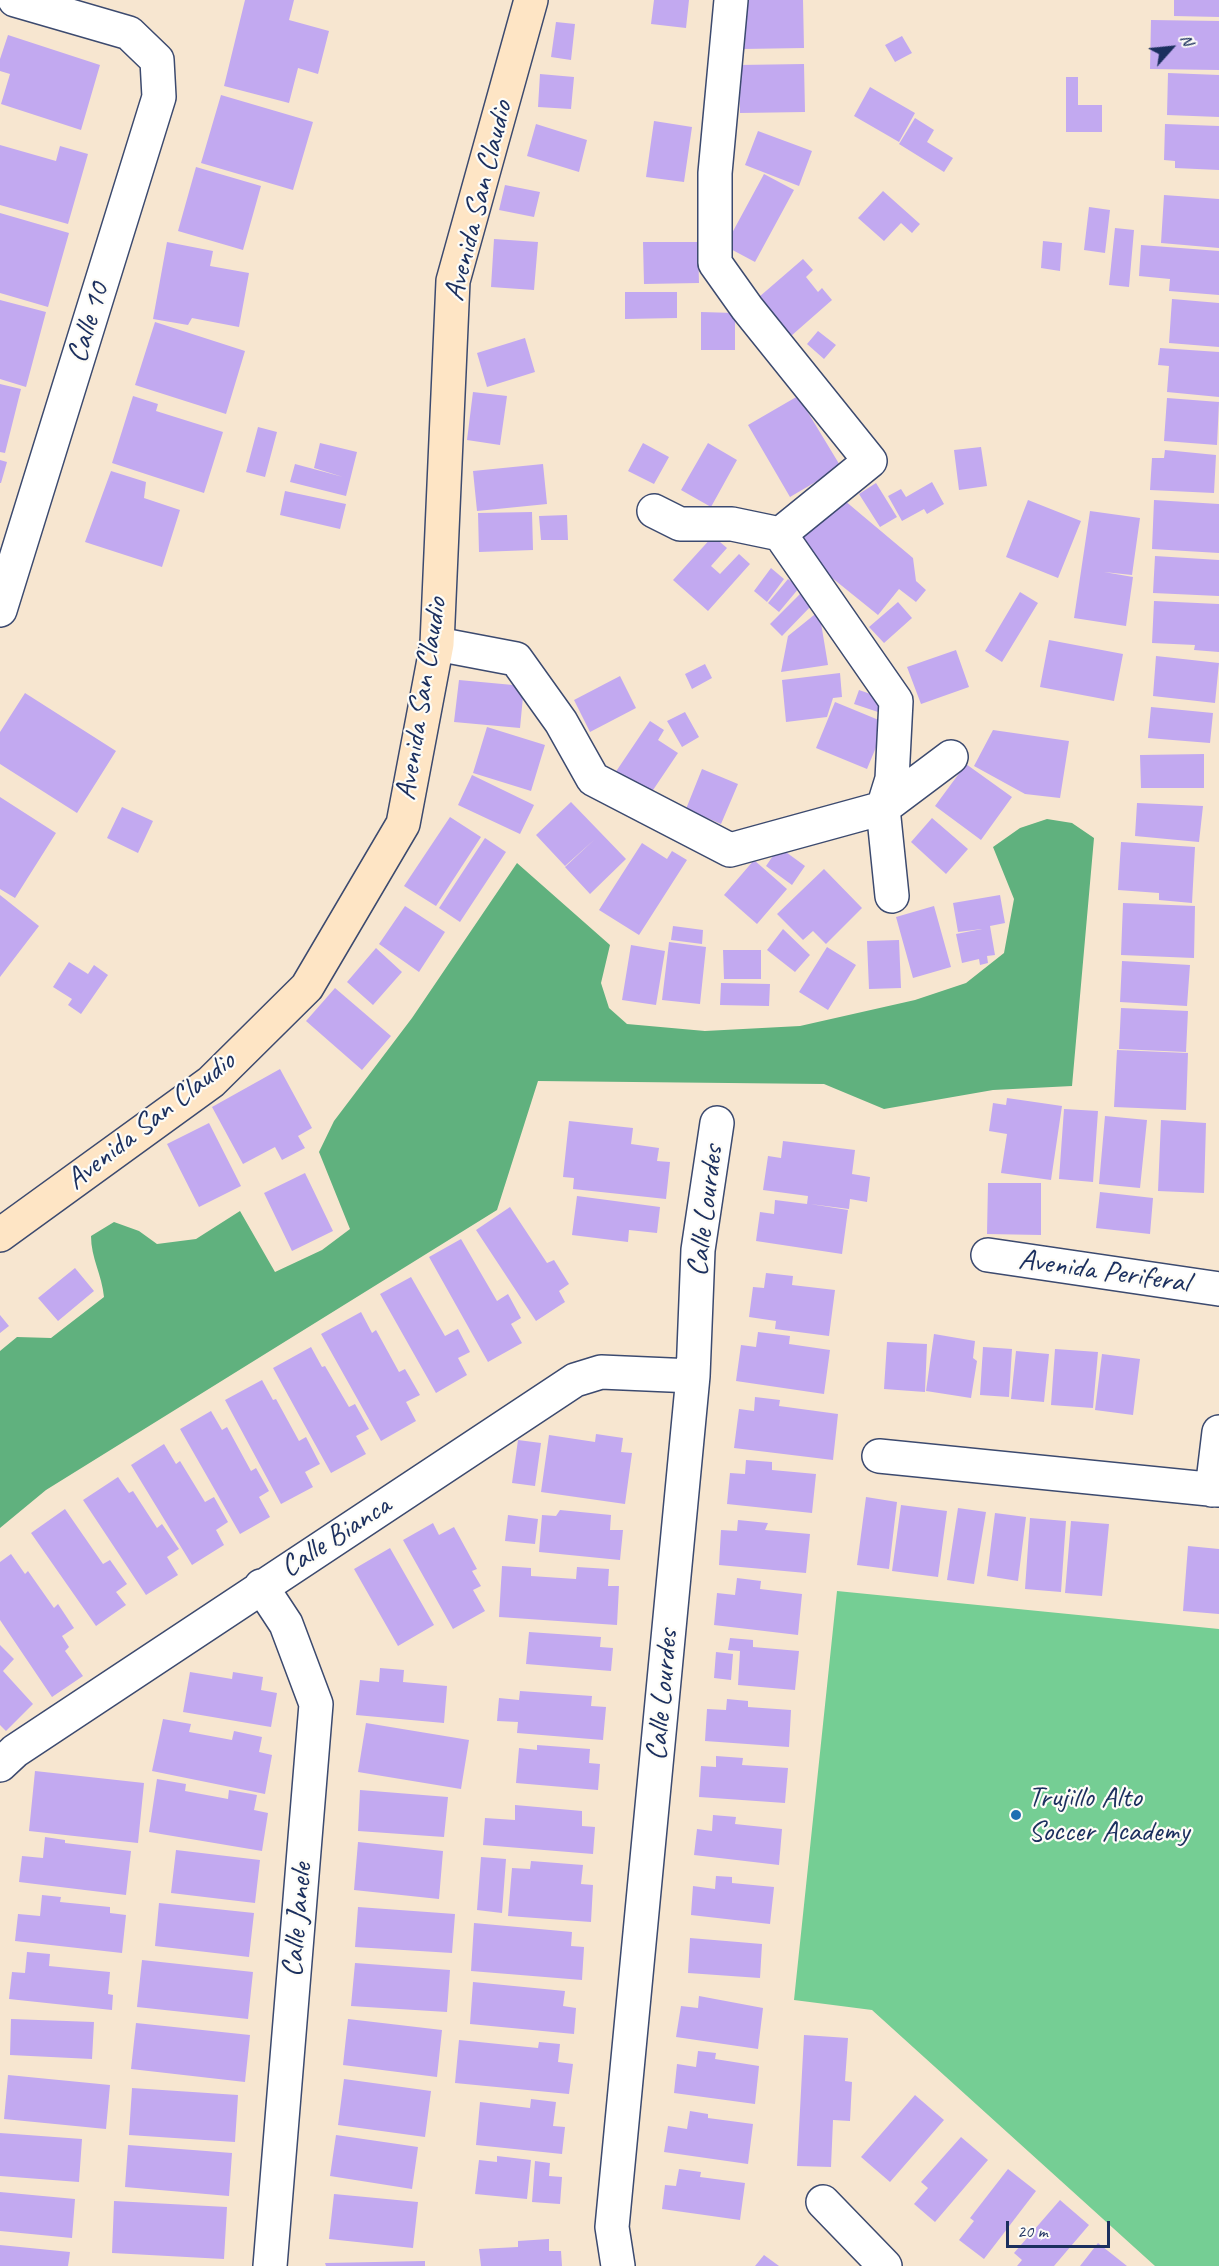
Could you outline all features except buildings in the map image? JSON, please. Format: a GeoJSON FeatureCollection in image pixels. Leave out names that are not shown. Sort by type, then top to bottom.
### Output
{"type":"FeatureCollection","features":[{"type":"Feature","properties":{"kind":"street","name":"Calle 10"},"geometry":{"type":"LineString","coordinates":[[0,610],[159,97],[157,60],[129,33],[15,0]]}},
{"type":"Feature","properties":{"kind":"street","name":"Avenida San Claudio"},"geometry":{"type":"LineString","coordinates":[[0,1235],[211,1082],[307,987],[403,824],[437,644],[453,281],[531,0]]}},
{"type":"Feature","properties":{"kind":"street"},"geometry":{"type":"LineString","coordinates":[[730,0],[715,173],[715,263],[747,308],[870,461],[780,534]]}},
{"type":"Feature","properties":{"kind":"street"},"geometry":{"type":"LineString","coordinates":[[654,511],[680,524],[732,524],[780,534],[896,701],[892,779],[883,808],[892,896]]}},
{"type":"Feature","properties":{"kind":"street"},"geometry":{"type":"LineString","coordinates":[[437,644],[516,660],[561,722],[593,779],[730,850],[883,808],[951,757]]}},
{"type":"Feature","properties":{"kind":"street","name":"Calle Lourdes"},"geometry":{"type":"LineString","coordinates":[[618,2266],[612,2227],[693,1376],[698,1250],[717,1123]]}},
{"type":"Feature","properties":{"kind":"street","name":"Avenida Periferal"},"geometry":{"type":"LineString","coordinates":[[988,1255],[1219,1289]]}},
{"type":"Feature","properties":{"kind":"street","name":"Calle Bianca"},"geometry":{"type":"LineString","coordinates":[[0,1765],[15,1751],[261,1586],[575,1380],[601,1372],[693,1376]]}},
{"type":"Feature","properties":{"kind":"street"},"geometry":{"type":"LineString","coordinates":[[879,1456],[1216,1490],[1219,1432]]}},
{"type":"Feature","properties":{"kind":"street","name":"Calle Janele"},"geometry":{"type":"LineString","coordinates":[[261,1586],[286,1624],[316,1704],[270,2266]]}},
{"type":"Feature","properties":{"kind":"street"},"geometry":{"type":"LineString","coordinates":[[823,2202],[885,2266]]}},
{"type":"Feature","properties":{"kind":"green space"},"geometry":{"type":"Polygon","coordinates":[[[1047,819],[1072,823],[1094,838],[1072,1086],[993,1090],[884,1109],[824,1084],[538,1081],[497,1210],[46,1490],[0,1528],[0,1351],[17,1337],[51,1338],[104,1297],[91,1236],[114,1222],[139,1231],[157,1244],[196,1239],[240,1211],[275,1272],[322,1250],[350,1229],[319,1152],[334,1121],[412,1018],[517,863],[610,945],[601,983],[609,1008],[627,1024],[705,1031],[800,1026],[915,1000],[966,983],[1004,953],[1014,899],[993,847],[1020,828],[1047,819]]]}},
{"type":"Feature","properties":{"kind":"green space","name":"Trujillo Alto Soccer Academy"},"geometry":{"type":"Polygon","coordinates":[[[837,1591],[1219,1629],[1219,2266],[1155,2266],[872,2010],[794,2000],[837,1591]]]}},
{"type":"Feature","properties":{"kind":"place","name":"Trujillo Alto Soccer Academy"},"geometry":{"type":"Point","coordinates":[1016,1815]}}]}
